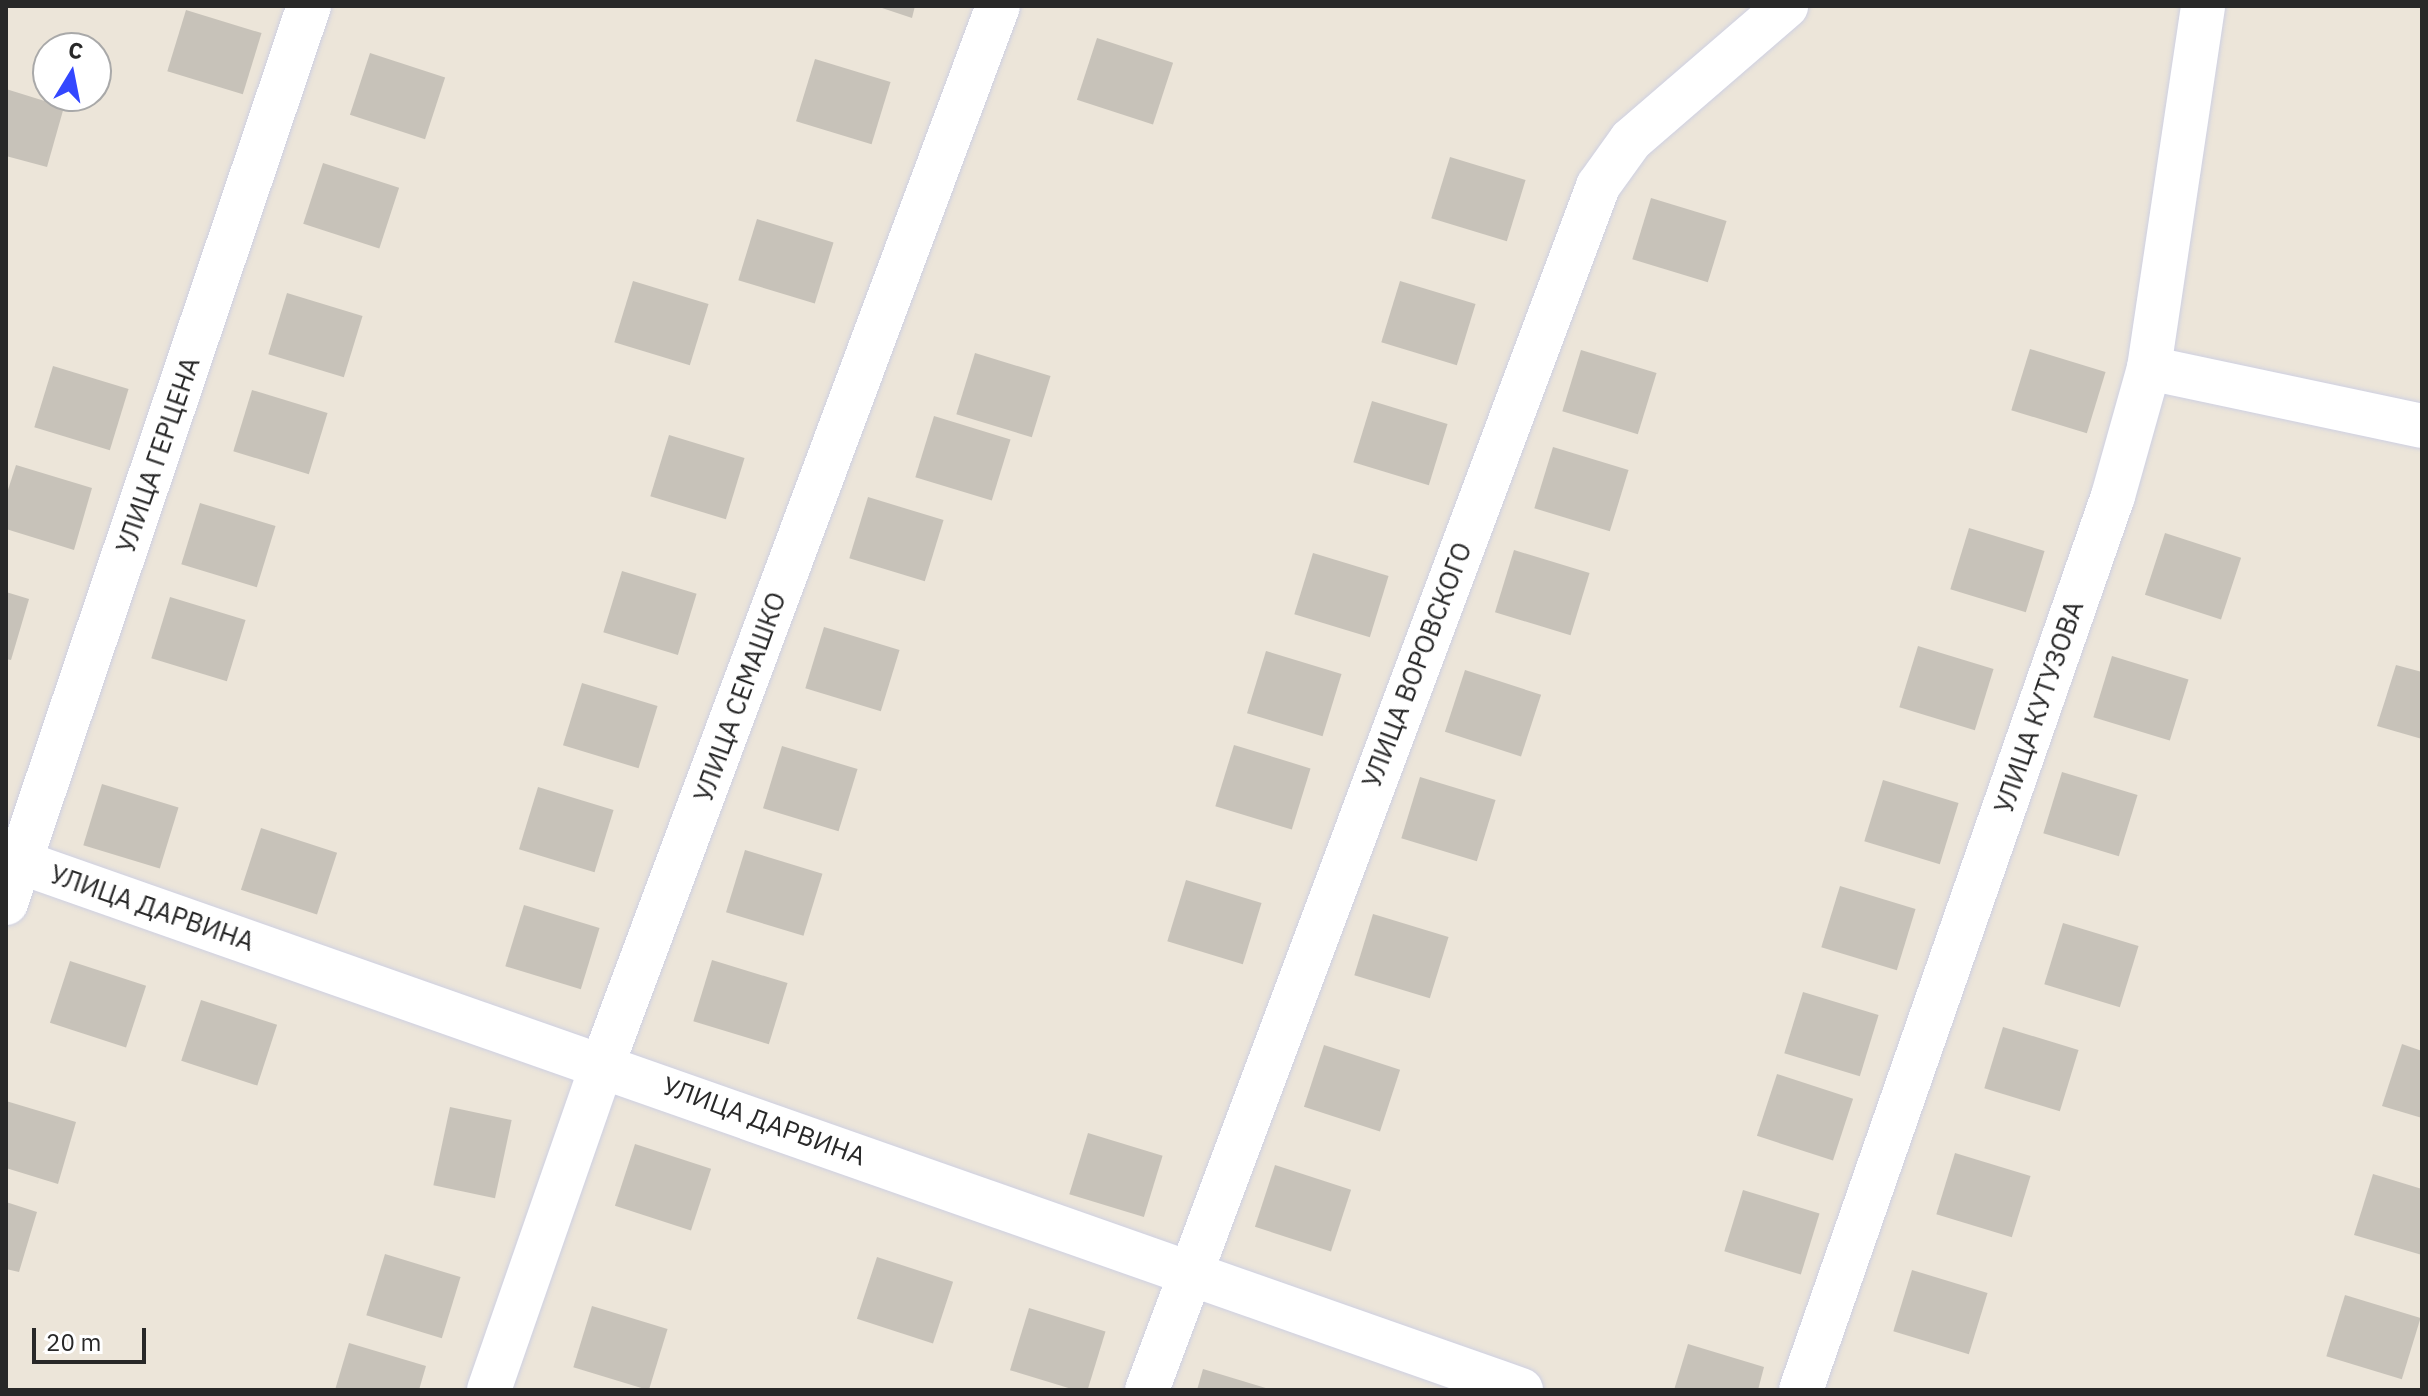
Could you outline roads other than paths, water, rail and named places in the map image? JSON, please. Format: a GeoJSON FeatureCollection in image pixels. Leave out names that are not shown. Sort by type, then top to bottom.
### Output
{"type":"FeatureCollection","features":[{"type":"Feature","properties":{"kind":"street","name":"УЛИЦА ГЕРЦЕНА"},"geometry":{"type":"LineString","coordinates":[[6,903],[13,860],[309,6]]}},
{"type":"Feature","properties":{"kind":"street","name":"УЛИЦА СЕМАШКО"},"geometry":{"type":"LineString","coordinates":[[489,1390],[603,1063],[998,6]]}},
{"type":"Feature","properties":{"kind":"street","name":"УЛИЦА ВОРОВСКОГО"},"geometry":{"type":"LineString","coordinates":[[1147,1390],[1598,186],[1631,140],[1786,6]]}},
{"type":"Feature","properties":{"kind":"street","name":"УЛИЦА КУТУЗОВА"},"geometry":{"type":"LineString","coordinates":[[1801,1390],[2113,496],[2149,368],[2203,6]]}},
{"type":"Feature","properties":{"kind":"street"},"geometry":{"type":"LineString","coordinates":[[2149,368],[2422,426]]}},
{"type":"Feature","properties":{"kind":"street","name":"УЛИЦА ДАРВИНА"},"geometry":{"type":"LineString","coordinates":[[13,860],[603,1063],[1521,1390]]}}]}
